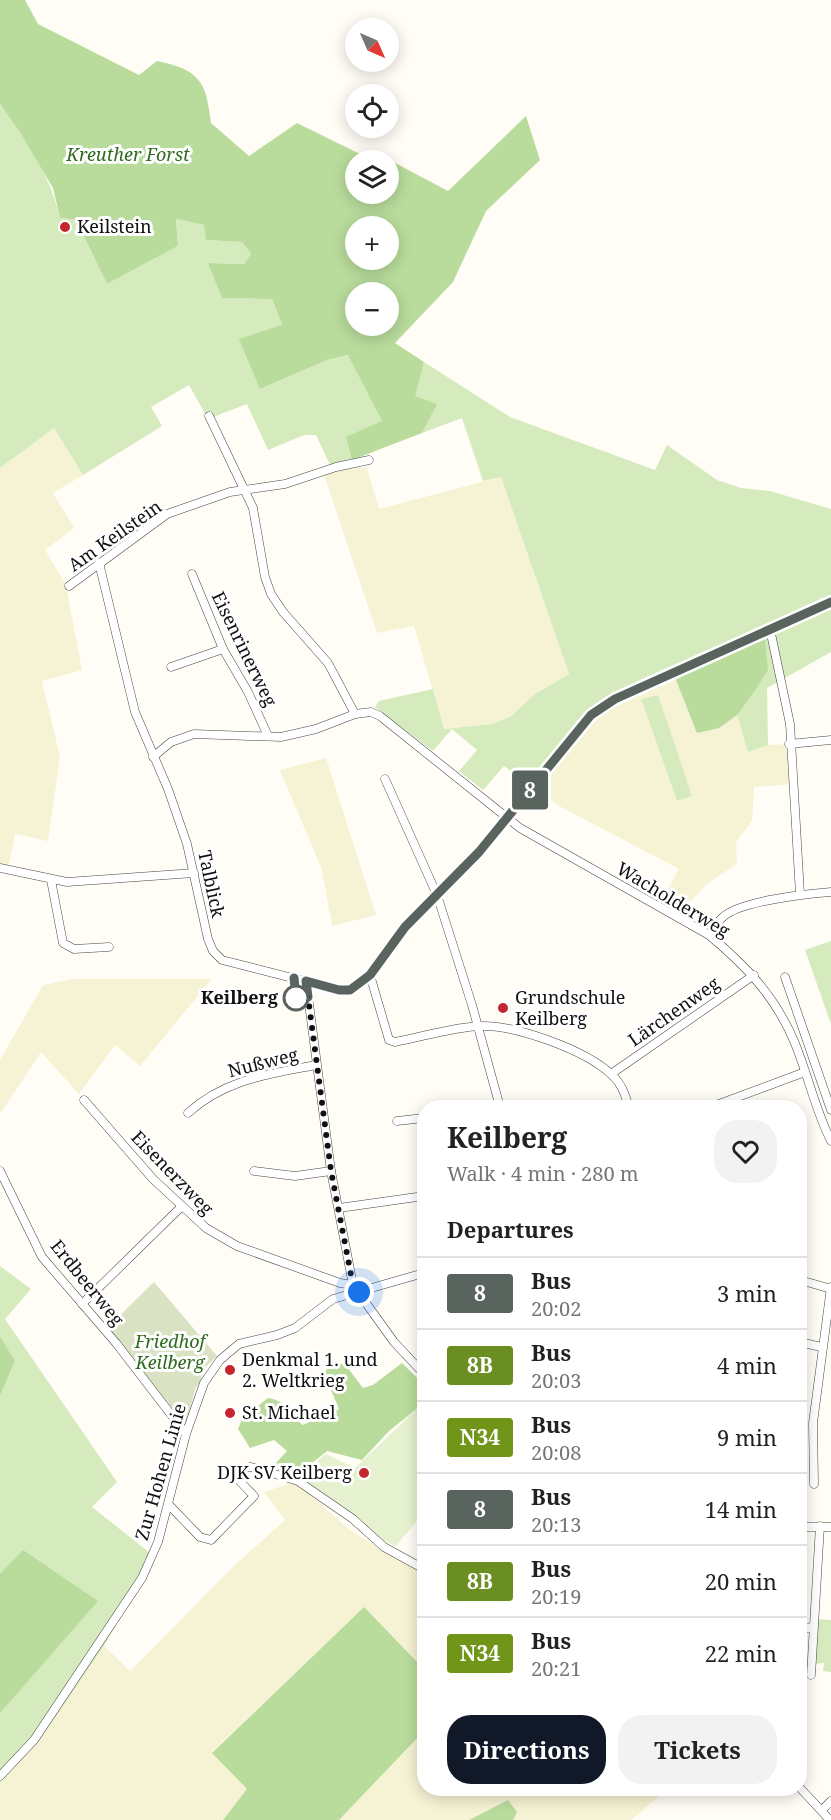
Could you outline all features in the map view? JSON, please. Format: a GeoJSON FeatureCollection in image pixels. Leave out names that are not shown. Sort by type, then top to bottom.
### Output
{"type":"FeatureCollection","features":[{"type":"Feature","properties":{"kind":"street"},"geometry":{"type":"LineString","coordinates":[[153,757],[171,742],[194,734],[268,736],[296,734],[355,714],[328,663],[283,612],[271,594],[264,577],[253,508],[246,489],[209,416]]}},
{"type":"Feature","properties":{"kind":"street","name":"Am Keilstein"},"geometry":{"type":"LineString","coordinates":[[69,586],[167,514],[230,492],[285,484],[336,467],[369,460]]}},
{"type":"Feature","properties":{"kind":"street","name":"Talblick"},"geometry":{"type":"LineString","coordinates":[[99,563],[126,684],[135,712],[178,817],[194,873],[207,939],[222,960],[339,990],[350,990],[370,975],[405,927],[468,866],[591,715],[615,699],[831,602]]}},
{"type":"Feature","properties":{"kind":"street","name":"Eisenrinerweg"},"geometry":{"type":"LineString","coordinates":[[192,574],[224,649],[248,692],[268,736]]}},
{"type":"Feature","properties":{"kind":"street"},"geometry":{"type":"LineString","coordinates":[[770,629],[785,694],[800,894]]}},
{"type":"Feature","properties":{"kind":"street"},"geometry":{"type":"LineString","coordinates":[[171,667],[224,649]]}},
{"type":"Feature","properties":{"kind":"street","name":"Wacholderweg"},"geometry":{"type":"LineString","coordinates":[[355,714],[371,712],[380,716],[507,819],[709,935],[754,975],[780,1012],[831,1141]]}},
{"type":"Feature","properties":{"kind":"street"},"geometry":{"type":"LineString","coordinates":[[789,744],[831,740]]}},
{"type":"Feature","properties":{"kind":"street"},"geometry":{"type":"LineString","coordinates":[[385,779],[437,896],[478,1026],[498,1100]]}},
{"type":"Feature","properties":{"kind":"street"},"geometry":{"type":"LineString","coordinates":[[0,868],[67,882],[194,873]]}},
{"type":"Feature","properties":{"kind":"street"},"geometry":{"type":"LineString","coordinates":[[51,880],[63,943],[74,949],[109,947]]}},
{"type":"Feature","properties":{"kind":"street"},"geometry":{"type":"LineString","coordinates":[[709,935],[723,917],[741,906],[800,894],[831,892]]}},
{"type":"Feature","properties":{"kind":"street"},"geometry":{"type":"LineString","coordinates":[[370,975],[389,1040],[395,1042],[478,1026],[498,1027],[553,1043],[611,1074],[621,1085],[626,1100]]}},
{"type":"Feature","properties":{"kind":"street","name":"Lärchenweg"},"geometry":{"type":"LineString","coordinates":[[611,1074],[754,975]]}},
{"type":"Feature","properties":{"kind":"street"},"geometry":{"type":"LineString","coordinates":[[785,977],[831,1110]]}},
{"type":"Feature","properties":{"kind":"street"},"geometry":{"type":"LineString","coordinates":[[306,981],[331,1171],[353,1285],[392,1339],[417,1366]]}},
{"type":"Feature","properties":{"kind":"street","name":"Nußweg"},"geometry":{"type":"LineString","coordinates":[[188,1113],[209,1095],[233,1083],[316,1065]]}},
{"type":"Feature","properties":{"kind":"street"},"geometry":{"type":"LineString","coordinates":[[730,1100],[805,1072]]}},
{"type":"Feature","properties":{"kind":"street","name":"Eisenerzweg"},"geometry":{"type":"LineString","coordinates":[[84,1100],[153,1179],[206,1228],[237,1246],[340,1283],[353,1285]]}},
{"type":"Feature","properties":{"kind":"street"},"geometry":{"type":"LineString","coordinates":[[397,1121],[417,1119]]}},
{"type":"Feature","properties":{"kind":"street","name":"Erdbeerweg"},"geometry":{"type":"LineString","coordinates":[[0,1171],[42,1257],[116,1343],[186,1434]]}},
{"type":"Feature","properties":{"kind":"street"},"geometry":{"type":"LineString","coordinates":[[254,1171],[295,1176],[331,1171]]}},
{"type":"Feature","properties":{"kind":"street"},"geometry":{"type":"LineString","coordinates":[[339,1208],[417,1197]]}},
{"type":"Feature","properties":{"kind":"street"},"geometry":{"type":"LineString","coordinates":[[82,1304],[182,1207]]}},
{"type":"Feature","properties":{"kind":"street","name":"Zur Hohen Linie"},"geometry":{"type":"LineString","coordinates":[[0,1776],[34,1740],[142,1578],[158,1542],[186,1434],[204,1383],[220,1360],[239,1344],[278,1335],[295,1328],[333,1299],[417,1275]]}},
{"type":"Feature","properties":{"kind":"street"},"geometry":{"type":"LineString","coordinates":[[807,1282],[831,1288],[821,1347],[813,1423],[814,1484]]}},
{"type":"Feature","properties":{"kind":"street"},"geometry":{"type":"LineString","coordinates":[[807,1344],[821,1347]]}},
{"type":"Feature","properties":{"kind":"street"},"geometry":{"type":"LineString","coordinates":[[169,1505],[200,1537],[211,1539],[254,1496],[229,1470],[251,1467],[298,1481],[353,1519],[384,1547],[417,1565]]}},
{"type":"Feature","properties":{"kind":"street"},"geometry":{"type":"LineString","coordinates":[[811,1675],[812,1627],[820,1526]]}},
{"type":"Feature","properties":{"kind":"street"},"geometry":{"type":"LineString","coordinates":[[807,1527],[831,1527]]}},
{"type":"Feature","properties":{"kind":"street"},"geometry":{"type":"LineString","coordinates":[[807,1628],[812,1627]]}},
{"type":"Feature","properties":{"kind":"street"},"geometry":{"type":"LineString","coordinates":[[807,1795],[830,1820]]}},
{"type":"Feature","properties":{"kind":"street"},"geometry":{"type":"LineString","coordinates":[[822,1810],[831,1801]]}},
{"type":"Feature","properties":{"kind":"shaded area"},"geometry":{"type":"Polygon","coordinates":[[[54,428],[83,475],[53,493],[74,528],[45,550],[66,585],[82,670],[42,681],[60,757],[48,841],[15,834],[8,869],[0,868],[0,468],[54,428]]]}},
{"type":"Feature","properties":{"kind":"shaded area"},"geometry":{"type":"Polygon","coordinates":[[[351,467],[367,468],[379,509],[501,477],[569,674],[535,694],[510,717],[492,724],[444,729],[414,626],[377,633],[324,475],[351,467]]]}},
{"type":"Feature","properties":{"kind":"shaded area"},"geometry":{"type":"Polygon","coordinates":[[[675,677],[697,733],[719,728],[737,715],[748,752],[768,745],[789,744],[794,784],[754,787],[752,821],[736,842],[737,864],[707,884],[682,911],[662,900],[679,869],[561,807],[535,789],[595,719],[614,704],[675,677]],[[657,695],[641,699],[677,801],[692,796],[657,695]]]}},
{"type":"Feature","properties":{"kind":"shaded area"},"geometry":{"type":"Polygon","coordinates":[[[326,758],[376,915],[332,926],[322,870],[280,770],[326,758]]]}},
{"type":"Feature","properties":{"kind":"shaded area"},"geometry":{"type":"Polygon","coordinates":[[[72,979],[212,979],[140,1066],[115,1045],[79,1094],[41,1052],[0,1114],[0,1060],[43,985],[72,979]]]}},
{"type":"Feature","properties":{"kind":"shaded area"},"geometry":{"type":"Polygon","coordinates":[[[295,1482],[351,1531],[417,1571],[417,1662],[364,1607],[212,1752],[247,1789],[223,1820],[0,1820],[0,1783],[38,1743],[104,1646],[130,1671],[235,1565],[285,1520],[264,1492],[295,1482]]]}},
{"type":"Feature","properties":{"kind":"shaded area"},"geometry":{"type":"Polygon","coordinates":[[[417,1738],[417,1796],[660,1796],[631,1820],[513,1820],[517,1812],[508,1800],[469,1820],[339,1820],[417,1738]]]}},
{"type":"Feature","properties":{"kind":"green space","name":"Kreuther Forst"},"geometry":{"type":"Polygon","coordinates":[[[0,0],[25,0],[38,24],[139,75],[157,61],[192,73],[203,87],[211,123],[249,156],[297,123],[352,150],[345,150],[345,204],[399,204],[399,165],[448,191],[526,116],[540,160],[486,211],[453,282],[395,343],[424,362],[415,396],[437,404],[422,433],[352,460],[346,437],[382,421],[348,355],[327,360],[260,389],[239,339],[282,325],[272,299],[222,298],[208,263],[244,264],[251,254],[242,242],[206,240],[204,225],[176,219],[178,246],[107,284],[76,220],[60,218],[53,188],[0,104],[0,0]]]}},
{"type":"Feature","properties":{"kind":"green space"},"geometry":{"type":"Polygon","coordinates":[[[0,104],[28,144],[43,172],[60,218],[76,220],[107,284],[178,246],[176,219],[204,225],[207,240],[242,242],[251,254],[244,264],[209,263],[223,298],[272,299],[282,325],[260,389],[327,360],[349,355],[382,421],[352,460],[330,465],[316,435],[304,435],[268,450],[247,404],[208,419],[189,385],[151,407],[162,426],[83,475],[54,428],[0,468],[0,104]]]}},
{"type":"Feature","properties":{"kind":"green space"},"geometry":{"type":"Polygon","coordinates":[[[424,362],[510,417],[655,470],[667,445],[717,480],[741,488],[770,491],[831,509],[831,652],[767,688],[768,745],[748,752],[737,715],[719,728],[697,733],[675,678],[614,704],[595,719],[592,712],[531,786],[504,766],[483,790],[459,771],[477,750],[452,729],[433,751],[375,707],[379,701],[433,689],[444,729],[492,724],[510,717],[535,694],[569,674],[501,477],[483,481],[462,418],[422,433],[436,404],[414,396],[424,362]]]}},
{"type":"Feature","properties":{"kind":"green space"},"geometry":{"type":"Polygon","coordinates":[[[765,639],[768,670],[756,689],[737,715],[719,728],[697,733],[675,677],[765,639]]]}},
{"type":"Feature","properties":{"kind":"green space"},"geometry":{"type":"Polygon","coordinates":[[[658,695],[692,796],[677,801],[641,699],[658,695]]]}},
{"type":"Feature","properties":{"kind":"green space"},"geometry":{"type":"Polygon","coordinates":[[[831,941],[831,1024],[805,950],[831,941]]]}},
{"type":"Feature","properties":{"kind":"green space"},"geometry":{"type":"Polygon","coordinates":[[[0,1266],[31,1289],[5,1319],[117,1482],[92,1507],[155,1557],[104,1646],[38,1743],[0,1783],[0,1396],[15,1361],[0,1336],[0,1266]]]}},
{"type":"Feature","properties":{"kind":"green space","name":"Friedhof Keilberg"},"geometry":{"type":"Polygon","coordinates":[[[154,1282],[217,1356],[200,1372],[202,1379],[195,1389],[186,1425],[107,1328],[154,1282]]]}},
{"type":"Feature","properties":{"kind":"green space"},"geometry":{"type":"Polygon","coordinates":[[[0,1336],[15,1361],[0,1396],[0,1336]]]}},
{"type":"Feature","properties":{"kind":"green space"},"geometry":{"type":"Polygon","coordinates":[[[344,1363],[363,1388],[373,1385],[402,1363],[417,1378],[417,1409],[389,1431],[362,1460],[327,1451],[295,1477],[272,1467],[287,1451],[274,1440],[250,1448],[238,1429],[242,1419],[268,1398],[284,1405],[303,1425],[339,1409],[324,1374],[327,1369],[344,1363]]]}},
{"type":"Feature","properties":{"kind":"green space","name":"DJK SV Keilberg"},"geometry":{"type":"Polygon","coordinates":[[[417,1409],[417,1520],[396,1546],[380,1539],[336,1502],[298,1477],[326,1454],[355,1468],[417,1409]]]}},
{"type":"Feature","properties":{"kind":"green space"},"geometry":{"type":"Polygon","coordinates":[[[23,1550],[98,1601],[0,1713],[0,1574],[23,1550]]]}},
{"type":"Feature","properties":{"kind":"green space"},"geometry":{"type":"Polygon","coordinates":[[[364,1607],[417,1662],[417,1738],[339,1820],[223,1820],[247,1789],[212,1753],[364,1607]]]}},
{"type":"Feature","properties":{"kind":"green space"},"geometry":{"type":"Polygon","coordinates":[[[817,1619],[831,1620],[831,1672],[823,1671],[824,1663],[815,1664],[817,1619]]]}},
{"type":"Feature","properties":{"kind":"green space"},"geometry":{"type":"Polygon","coordinates":[[[508,1800],[517,1812],[513,1820],[469,1820],[508,1800]]]}},
{"type":"Feature","properties":{"kind":"bus line","name":"8"},"geometry":{"type":"LineString","coordinates":[[294,978],[296,998],[308,997],[306,981],[339,990],[350,990],[359,985],[370,975],[405,927],[461,873],[591,715],[615,699],[831,602]]}},
{"type":"Feature","properties":{"kind":"place","name":"Keilstein"},"geometry":{"type":"Point","coordinates":[65,227]}},
{"type":"Feature","properties":{"kind":"place","name":"Keilberg"},"geometry":{"type":"Point","coordinates":[296,998]}},
{"type":"Feature","properties":{"kind":"place","name":"Grundschule Keilberg"},"geometry":{"type":"Point","coordinates":[503,1008]}},
{"type":"Feature","properties":{"kind":"place","name":"Denkmal 1. und 2. Weltkrieg"},"geometry":{"type":"Point","coordinates":[230,1370]}},
{"type":"Feature","properties":{"kind":"place","name":"St. Michael"},"geometry":{"type":"Point","coordinates":[230,1413]}},
{"type":"Feature","properties":{"kind":"place","name":"DJK SV Keilberg"},"geometry":{"type":"Point","coordinates":[364,1473]}},
{"type":"Feature","properties":{"kind":"route"},"geometry":{"type":"LineString","coordinates":[[296,998],[308,997],[331,1171],[353,1285],[359,1292]]}}]}
